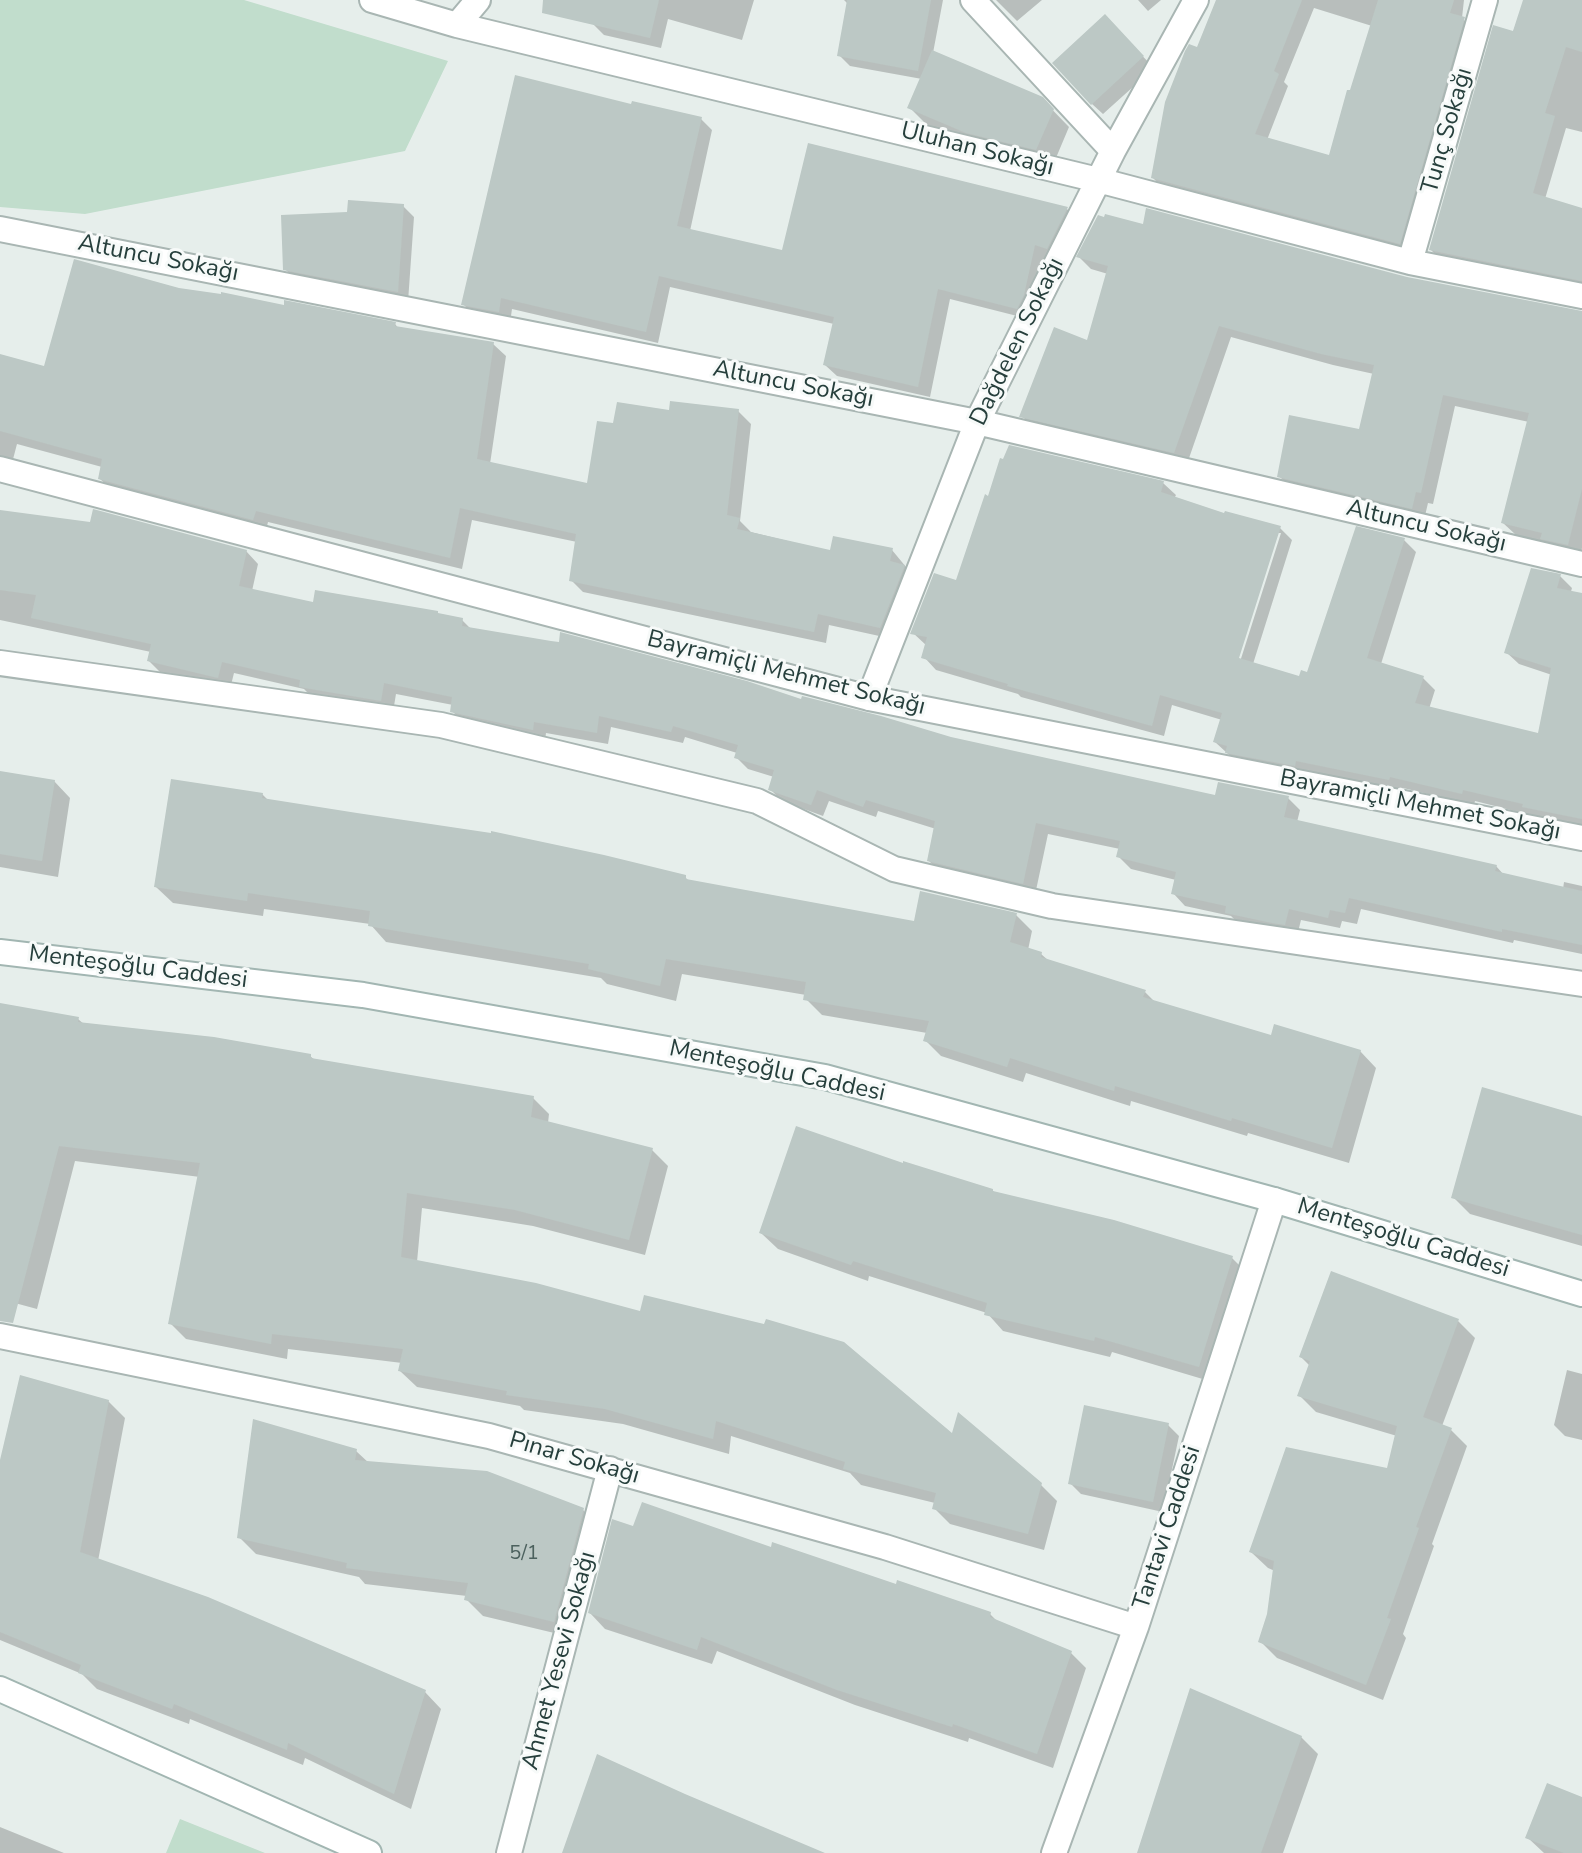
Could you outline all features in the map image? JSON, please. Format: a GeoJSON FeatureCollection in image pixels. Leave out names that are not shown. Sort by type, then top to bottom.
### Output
{"type":"FeatureCollection","features":[{"type":"Feature","properties":{"kind":"street","name":"Uluhan Sokağı"},"geometry":{"type":"LineString","coordinates":[[372,0],[457,25],[1098,180],[1410,262],[1582,296]]}},
{"type":"Feature","properties":{"kind":"street"},"geometry":{"type":"LineString","coordinates":[[457,25],[478,0]]}},
{"type":"Feature","properties":{"kind":"street"},"geometry":{"type":"LineString","coordinates":[[973,0],[1113,151]]}},
{"type":"Feature","properties":{"kind":"street","name":"Dağdelen Sokağı"},"geometry":{"type":"LineString","coordinates":[[869,698],[977,422],[1113,151],[1196,0]]}},
{"type":"Feature","properties":{"kind":"street","name":"Tunç Sokağı"},"geometry":{"type":"LineString","coordinates":[[1410,262],[1485,0]]}},
{"type":"Feature","properties":{"kind":"street","name":"Altuncu Sokağı"},"geometry":{"type":"LineString","coordinates":[[3,232],[977,422],[1582,564]]}},
{"type":"Feature","properties":{"kind":"street","name":"Bayramiçli Mehmet Sokağı"},"geometry":{"type":"LineString","coordinates":[[0,469],[869,698],[1582,838]]}},
{"type":"Feature","properties":{"kind":"street"},"geometry":{"type":"LineString","coordinates":[[0,663],[441,725],[757,801],[894,869],[1052,906],[1582,984]]}},
{"type":"Feature","properties":{"kind":"street","name":"Menteşoğlu Caddesi"},"geometry":{"type":"LineString","coordinates":[[0,952],[363,995],[825,1077],[1274,1200],[1582,1294]]}},
{"type":"Feature","properties":{"kind":"street","name":"Tantavi Caddesi"},"geometry":{"type":"LineString","coordinates":[[1054,1853],[1136,1627],[1274,1200]]}},
{"type":"Feature","properties":{"kind":"street","name":"Pınar Sokağı"},"geometry":{"type":"LineString","coordinates":[[0,1336],[489,1436],[885,1547],[1136,1627]]}},
{"type":"Feature","properties":{"kind":"street","name":"Ahmet Yesevi Sokağı"},"geometry":{"type":"LineString","coordinates":[[509,1853],[610,1469]]}},
{"type":"Feature","properties":{"kind":"street"},"geometry":{"type":"LineString","coordinates":[[0,1689],[369,1853]]}},
{"type":"Feature","properties":{"kind":"green space"},"geometry":{"type":"Polygon","coordinates":[[[0,0],[244,0],[448,61],[405,151],[85,214],[0,207],[0,0]]]}},
{"type":"Feature","properties":{"kind":"green space"},"geometry":{"type":"Polygon","coordinates":[[[180,1819],[265,1853],[166,1853],[180,1819]]]}},
{"type":"Feature","properties":{"kind":"building"},"geometry":{"type":"Polygon","coordinates":[[[543,0],[659,0],[650,38],[542,13],[543,0]]]}},
{"type":"Feature","properties":{"kind":"building"},"geometry":{"type":"Polygon","coordinates":[[[847,0],[931,0],[918,71],[837,56],[847,0]]]}},
{"type":"Feature","properties":{"kind":"building"},"geometry":{"type":"Polygon","coordinates":[[[1216,0],[1302,0],[1274,71],[1279,74],[1255,134],[1329,155],[1347,90],[1350,90],[1378,0],[1454,0],[1450,13],[1465,17],[1400,244],[1151,178],[1165,102],[1185,51],[1189,44],[1197,47],[1216,0]]]}},
{"type":"Feature","properties":{"kind":"building"},"geometry":{"type":"Polygon","coordinates":[[[1523,0],[1582,0],[1582,52],[1566,47],[1545,113],[1555,116],[1533,193],[1582,208],[1582,281],[1429,250],[1493,25],[1513,31],[1523,0]]]}},
{"type":"Feature","properties":{"kind":"building"},"geometry":{"type":"Polygon","coordinates":[[[1105,14],[1144,56],[1091,105],[1052,63],[1105,14]]]}},
{"type":"Feature","properties":{"kind":"building"},"geometry":{"type":"Polygon","coordinates":[[[932,50],[1043,97],[1054,109],[1036,150],[966,133],[907,108],[932,50]]]}},
{"type":"Feature","properties":{"kind":"building"},"geometry":{"type":"Polygon","coordinates":[[[515,75],[631,104],[632,101],[702,117],[677,226],[782,250],[808,143],[1068,207],[1047,249],[1035,245],[1024,295],[1017,309],[938,289],[918,387],[823,365],[834,317],[659,276],[646,332],[501,298],[499,312],[461,305],[515,75]]]}},
{"type":"Feature","properties":{"kind":"building"},"geometry":{"type":"Polygon","coordinates":[[[348,200],[404,204],[398,292],[283,270],[281,215],[347,212],[348,200]]]}},
{"type":"Feature","properties":{"kind":"building"},"geometry":{"type":"Polygon","coordinates":[[[1146,208],[1407,277],[1582,311],[1582,489],[1568,545],[1540,539],[1542,533],[1501,523],[1529,413],[1443,395],[1421,493],[1416,492],[1412,509],[1277,477],[1289,415],[1359,429],[1374,365],[1219,326],[1174,453],[1019,417],[1054,327],[1087,340],[1108,266],[1076,257],[1098,215],[1143,224],[1146,208]]]}},
{"type":"Feature","properties":{"kind":"building"},"geometry":{"type":"Polygon","coordinates":[[[74,259],[179,288],[221,292],[284,305],[284,300],[396,322],[395,326],[494,342],[477,459],[587,483],[597,421],[613,423],[617,402],[669,410],[670,401],[739,409],[727,515],[740,518],[737,529],[830,550],[833,536],[893,548],[890,561],[905,565],[880,628],[818,614],[814,632],[569,581],[576,534],[460,508],[450,558],[256,511],[253,520],[98,479],[102,459],[0,431],[0,354],[44,366],[74,259]]]}},
{"type":"Feature","properties":{"kind":"building"},"geometry":{"type":"Polygon","coordinates":[[[1009,445],[1164,481],[1161,492],[1224,513],[1281,526],[1239,658],[1299,676],[1301,670],[1307,672],[1356,526],[1405,538],[1367,658],[1424,676],[1415,703],[1538,733],[1551,668],[1504,653],[1531,568],[1561,574],[1557,588],[1582,593],[1582,819],[1522,807],[1523,804],[1463,790],[1462,794],[1390,777],[1389,780],[1296,761],[1295,766],[1225,753],[1227,746],[1213,742],[1222,713],[1160,695],[1152,726],[1007,686],[921,658],[927,637],[910,634],[934,573],[956,580],[985,494],[988,496],[1000,458],[1003,459],[1009,445]]]}},
{"type":"Feature","properties":{"kind":"building"},"geometry":{"type":"Polygon","coordinates":[[[93,509],[247,550],[239,586],[313,602],[315,590],[438,611],[463,618],[462,626],[551,641],[559,642],[560,632],[951,737],[1215,795],[1218,782],[1289,796],[1284,817],[1497,865],[1495,871],[1582,891],[1582,945],[1502,929],[1502,932],[1349,898],[1345,913],[1330,910],[1328,918],[1289,909],[1285,925],[1225,913],[1226,906],[1171,894],[1176,872],[1116,857],[1120,841],[1036,823],[1023,884],[927,861],[935,821],[866,800],[863,807],[817,790],[811,805],[768,790],[774,770],[734,758],[738,745],[673,726],[671,732],[599,716],[597,733],[534,722],[533,730],[450,712],[452,697],[384,683],[381,701],[299,687],[300,680],[222,662],[218,678],[147,661],[151,644],[31,618],[36,595],[0,590],[0,510],[90,522],[93,509]]]}},
{"type":"Feature","properties":{"kind":"building"},"geometry":{"type":"Polygon","coordinates":[[[0,771],[55,780],[42,861],[0,854],[0,771]]]}},
{"type":"Feature","properties":{"kind":"building"},"geometry":{"type":"Polygon","coordinates":[[[171,779],[263,793],[262,798],[491,831],[686,875],[686,879],[914,921],[920,891],[1017,913],[1010,942],[1042,952],[1041,957],[1146,990],[1143,997],[1271,1035],[1274,1024],[1361,1050],[1332,1148],[1115,1086],[1114,1091],[1010,1058],[1007,1067],[923,1041],[929,1021],[803,1000],[806,982],[666,959],[660,986],[588,969],[589,964],[368,926],[370,911],[248,893],[247,901],[154,887],[171,779]]]}},
{"type":"Feature","properties":{"kind":"building"},"geometry":{"type":"Polygon","coordinates":[[[0,1003],[79,1017],[78,1022],[214,1037],[311,1054],[311,1058],[534,1096],[531,1117],[653,1148],[629,1240],[515,1210],[407,1193],[401,1257],[536,1283],[640,1311],[644,1295],[764,1324],[766,1319],[844,1342],[952,1433],[958,1412],[1042,1483],[1028,1534],[932,1509],[936,1493],[843,1469],[845,1462],[716,1421],[713,1439],[605,1409],[506,1395],[507,1391],[398,1371],[403,1349],[272,1334],[271,1344],[168,1324],[200,1163],[59,1146],[13,1323],[0,1321],[0,1003]]]}},
{"type":"Feature","properties":{"kind":"building"},"geometry":{"type":"Polygon","coordinates":[[[1482,1087],[1582,1116],[1582,1235],[1451,1198],[1482,1087]]]}},
{"type":"Feature","properties":{"kind":"building"},"geometry":{"type":"Polygon","coordinates":[[[796,1126],[993,1191],[1114,1220],[1233,1256],[1199,1367],[1095,1337],[1094,1341],[984,1315],[987,1303],[853,1261],[851,1265],[759,1233],[796,1126]]]}},
{"type":"Feature","properties":{"kind":"building"},"geometry":{"type":"Polygon","coordinates":[[[1331,1271],[1459,1319],[1423,1417],[1452,1428],[1416,1527],[1419,1528],[1387,1618],[1391,1619],[1366,1685],[1258,1642],[1267,1614],[1274,1561],[1249,1552],[1286,1447],[1387,1468],[1397,1426],[1297,1396],[1310,1361],[1299,1357],[1331,1271]]]}},
{"type":"Feature","properties":{"kind":"building"},"geometry":{"type":"Polygon","coordinates":[[[20,1375],[109,1400],[80,1552],[208,1597],[426,1690],[394,1794],[288,1743],[287,1750],[174,1704],[172,1709],[78,1673],[81,1665],[0,1632],[0,1460],[20,1375]]]}},
{"type":"Feature","properties":{"kind":"building"},"geometry":{"type":"Polygon","coordinates":[[[1084,1405],[1169,1423],[1153,1502],[1068,1484],[1084,1405]]]}},
{"type":"Feature","properties":{"kind":"building"},"geometry":{"type":"Polygon","coordinates":[[[253,1419],[357,1449],[355,1460],[487,1471],[584,1508],[554,1622],[464,1600],[468,1583],[346,1568],[347,1563],[237,1538],[253,1419]]]}},
{"type":"Feature","properties":{"kind":"building"},"geometry":{"type":"Polygon","coordinates":[[[642,1502],[771,1547],[772,1542],[991,1612],[990,1617],[1072,1651],[1037,1754],[953,1724],[952,1727],[837,1690],[701,1637],[697,1650],[588,1613],[612,1519],[633,1526],[642,1502]]]}},
{"type":"Feature","properties":{"kind":"building"},"geometry":{"type":"Polygon","coordinates":[[[1190,1688],[1302,1736],[1261,1853],[1137,1853],[1190,1688]]]}},
{"type":"Feature","properties":{"kind":"building"},"geometry":{"type":"Polygon","coordinates":[[[597,1754],[685,1794],[825,1853],[562,1853],[597,1754]]]}},
{"type":"Feature","properties":{"kind":"building"},"geometry":{"type":"Polygon","coordinates":[[[1547,1783],[1582,1797],[1582,1853],[1564,1853],[1525,1838],[1547,1783]]]}}]}
